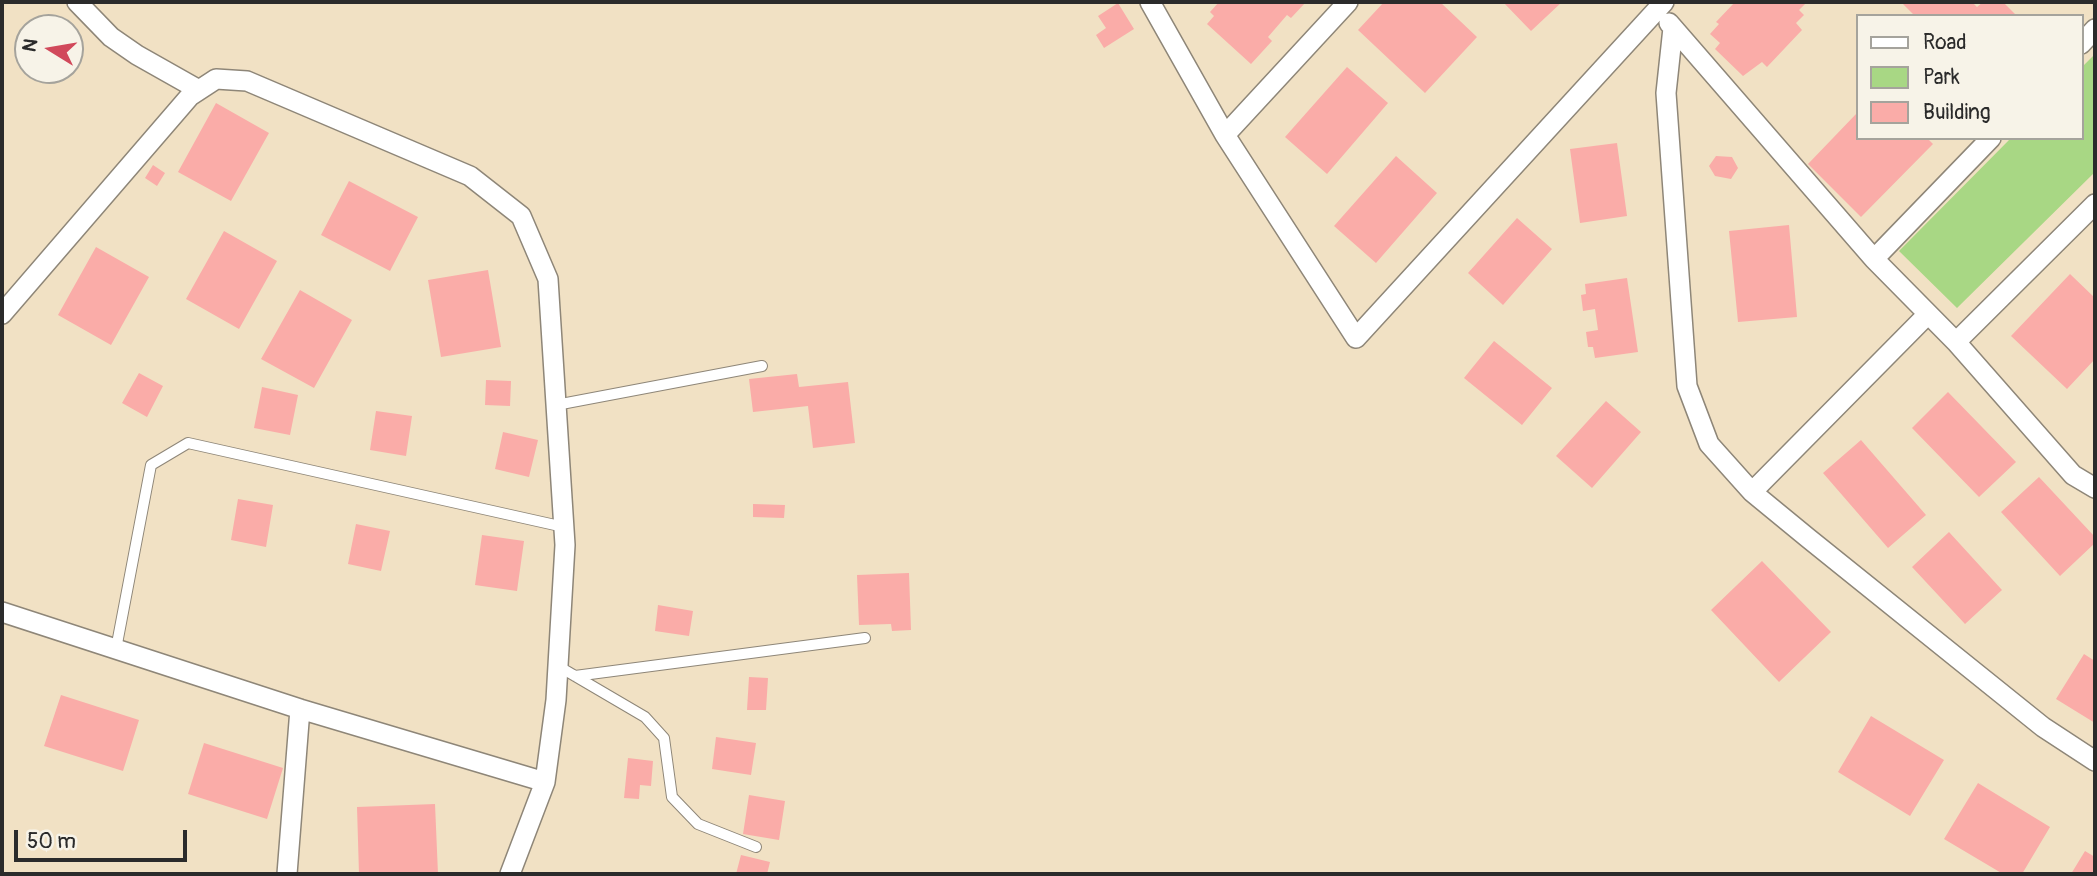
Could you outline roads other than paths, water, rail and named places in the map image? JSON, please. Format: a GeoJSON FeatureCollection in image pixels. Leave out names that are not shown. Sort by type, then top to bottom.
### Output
{"type":"FeatureCollection","features":[{"type":"Feature","properties":{"kind":"street"},"geometry":{"type":"LineString","coordinates":[[77,2],[111,37],[199,90]]}},
{"type":"Feature","properties":{"kind":"street"},"geometry":{"type":"LineString","coordinates":[[1150,2],[1225,135],[1356,338],[1657,4],[1673,28],[1874,259],[1956,342],[2073,475],[2095,488]]}},
{"type":"Feature","properties":{"kind":"street"},"geometry":{"type":"LineString","coordinates":[[1225,135],[1348,2]]}},
{"type":"Feature","properties":{"kind":"street"},"geometry":{"type":"LineString","coordinates":[[1673,28],[1666,93],[1687,386],[1709,444],[1752,492],[2043,727],[2095,761]]}},
{"type":"Feature","properties":{"kind":"street"},"geometry":{"type":"LineString","coordinates":[[2,314],[190,96],[216,79],[247,81],[470,176],[521,216],[548,279],[564,527],[567,671],[545,782],[510,874]]}},
{"type":"Feature","properties":{"kind":"street"},"geometry":{"type":"LineString","coordinates":[[1874,259],[1989,140]]}},
{"type":"Feature","properties":{"kind":"street"},"geometry":{"type":"LineString","coordinates":[[1956,342],[2095,204]]}},
{"type":"Feature","properties":{"kind":"street"},"geometry":{"type":"LineString","coordinates":[[1752,492],[1928,314]]}},
{"type":"Feature","properties":{"kind":"street"},"geometry":{"type":"LineString","coordinates":[[2,611],[300,709],[545,782]]}},
{"type":"Feature","properties":{"kind":"street"},"geometry":{"type":"LineString","coordinates":[[287,874],[300,709]]}},
{"type":"Feature","properties":{"kind":"lane"},"geometry":{"type":"LineString","coordinates":[[556,405],[762,366]]}},
{"type":"Feature","properties":{"kind":"lane"},"geometry":{"type":"LineString","coordinates":[[116,649],[151,464],[188,443],[564,527]]}},
{"type":"Feature","properties":{"kind":"lane"},"geometry":{"type":"LineString","coordinates":[[567,671],[865,638]]}},
{"type":"Feature","properties":{"kind":"lane"},"geometry":{"type":"LineString","coordinates":[[567,671],[645,717],[664,737],[672,797],[698,824],[756,847]]}}]}
